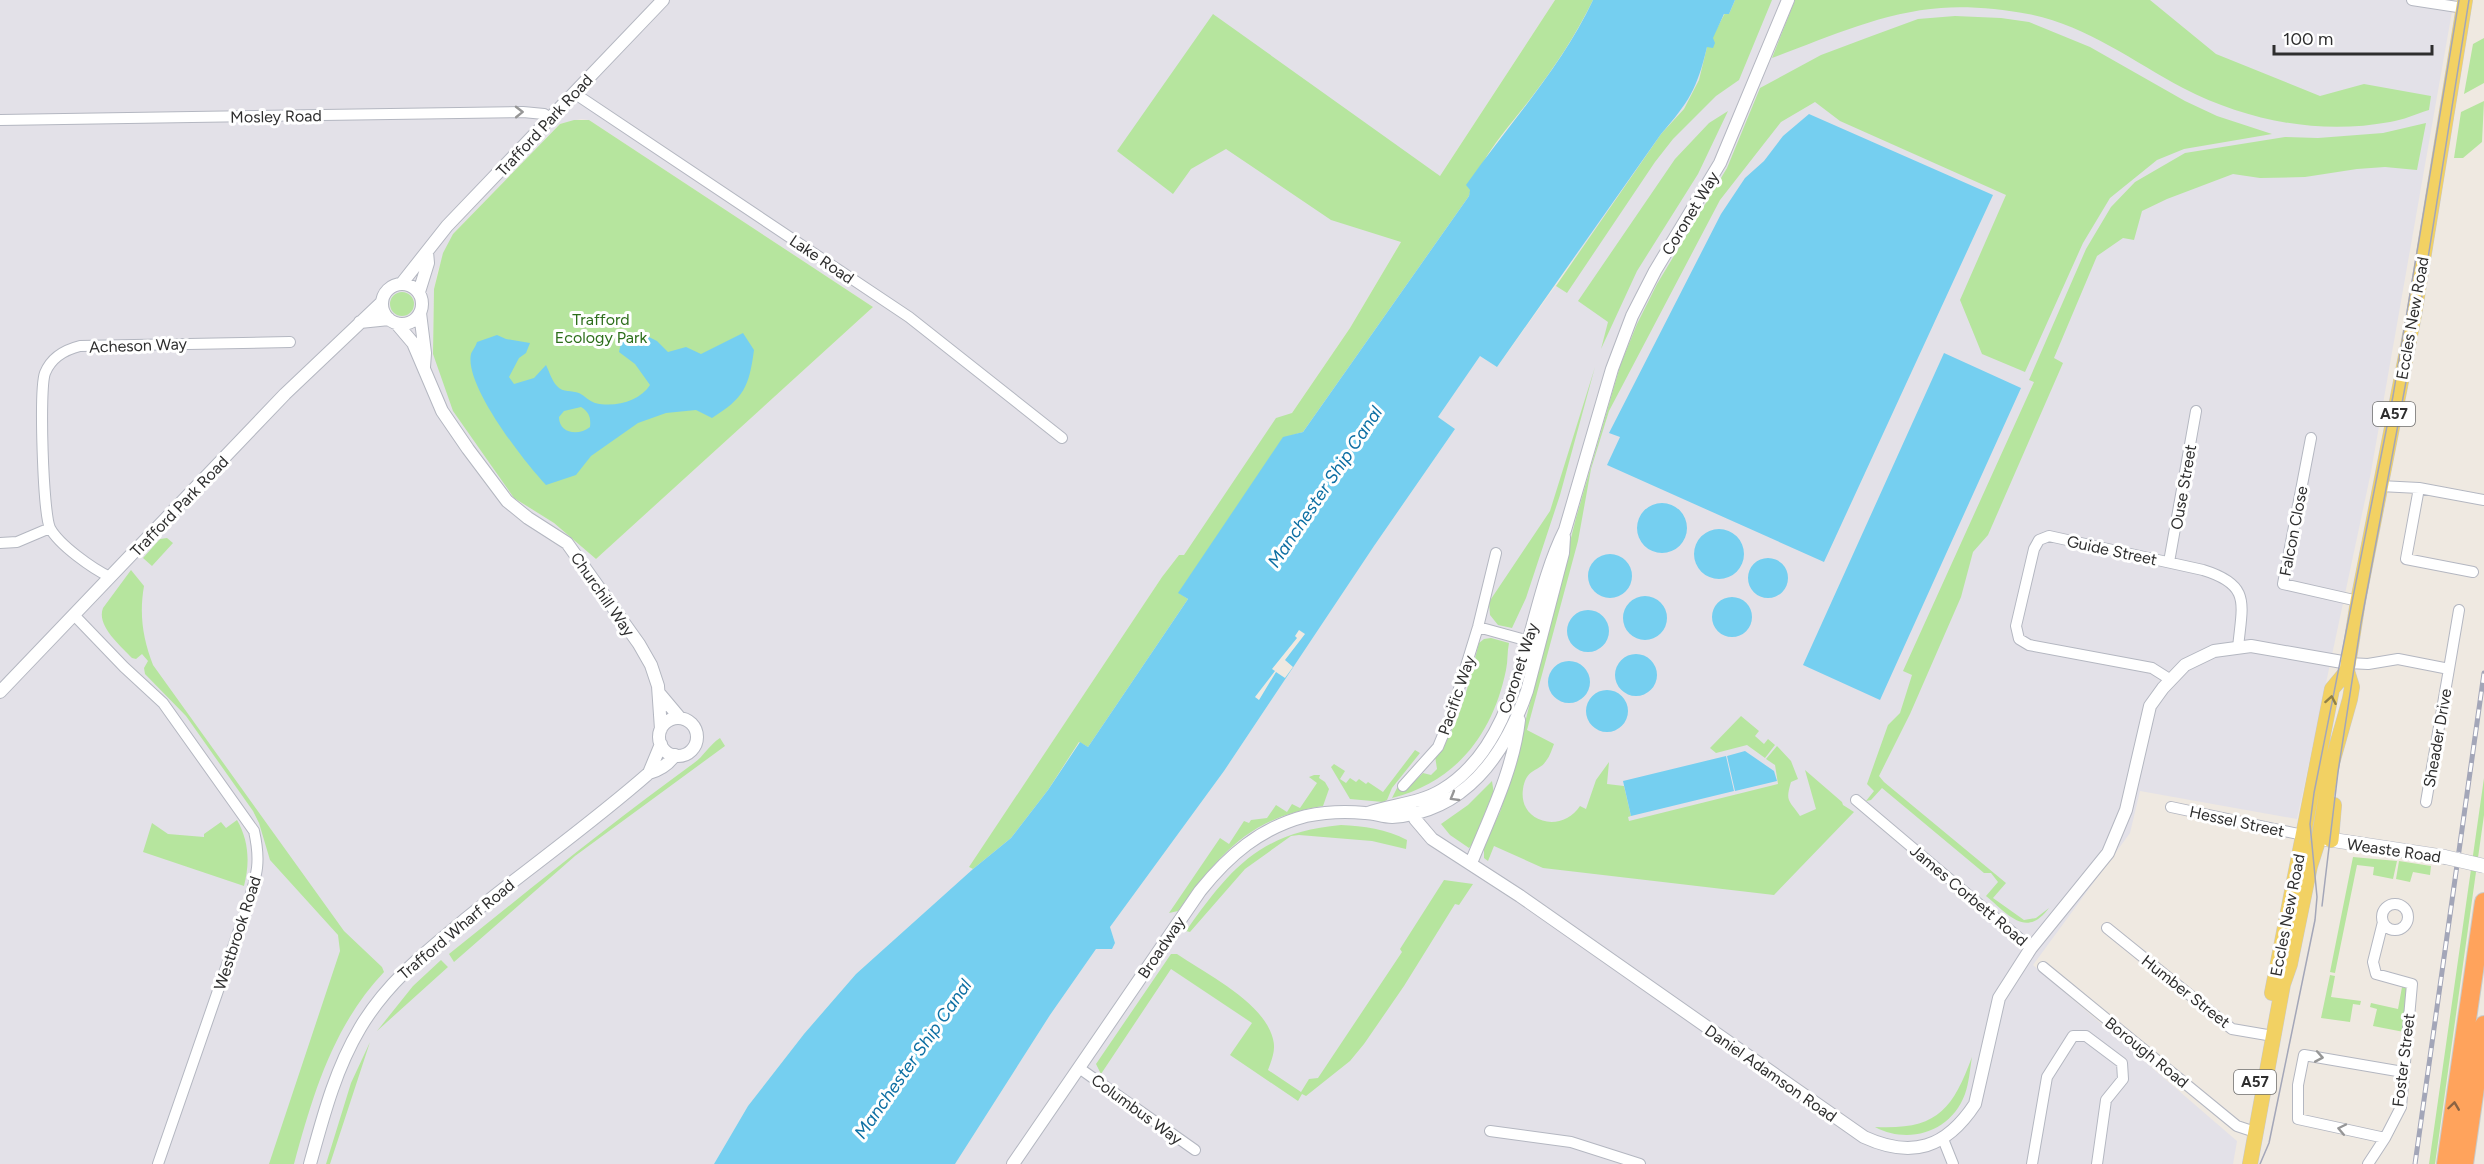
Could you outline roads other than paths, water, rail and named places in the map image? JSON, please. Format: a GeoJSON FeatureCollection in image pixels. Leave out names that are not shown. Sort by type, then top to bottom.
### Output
{"type":"FeatureCollection","features":[{"type":"Feature","properties":{"kind":"highway"},"geometry":{"type":"LineString","coordinates":[[2446,1164],[2484,902]]}},
{"type":"Feature","properties":{"kind":"highway"},"geometry":{"type":"LineString","coordinates":[[2464,1164],[2484,1025]]}},
{"type":"Feature","properties":{"kind":"main road","name":"Eccles New Road"},"geometry":{"type":"LineString","coordinates":[[2268,1035],[2310,866],[2325,839],[2339,767],[2351,693],[2347,667],[2414,315],[2464,4]]}},
{"type":"Feature","properties":{"kind":"main road","name":"Eccles New Road"},"geometry":{"type":"LineString","coordinates":[[2242,1164],[2251,1131],[2303,835],[2332,689],[2347,667]]}},
{"type":"Feature","properties":{"kind":"main road","name":"Weaste Road"},"geometry":{"type":"LineString","coordinates":[[2303,835],[2445,857],[2484,866]]}},
{"type":"Feature","properties":{"kind":"main road","name":"Eccles New Road"},"geometry":{"type":"LineString","coordinates":[[2250,1164],[2251,1131]]}},
{"type":"Feature","properties":{"kind":"street","name":"Trafford Park Road"},"geometry":{"type":"LineString","coordinates":[[402,283],[447,226],[663,0]]}},
{"type":"Feature","properties":{"kind":"street","name":"Coronet Way"},"geometry":{"type":"LineString","coordinates":[[1368,813],[1380,817],[1459,794],[1487,769],[1520,711],[1554,552],[1565,530],[1612,369],[1632,316],[1655,271],[1712,179],[1732,138],[1788,0]]}},
{"type":"Feature","properties":{"kind":"street"},"geometry":{"type":"LineString","coordinates":[[2412,0],[2464,4]]}},
{"type":"Feature","properties":{"kind":"street","name":"Lake Road"},"geometry":{"type":"LineString","coordinates":[[574,93],[909,317],[1062,438]]}},
{"type":"Feature","properties":{"kind":"street","name":"Mosley Road"},"geometry":{"type":"LineString","coordinates":[[0,120],[537,112],[550,118]]}},
{"type":"Feature","properties":{"kind":"street","name":"Trafford Park Road"},"geometry":{"type":"LineString","coordinates":[[419,292],[428,263],[427,252]]}},
{"type":"Feature","properties":{"kind":"street"},"geometry":{"type":"LineString","coordinates":[[360,322],[410,322],[420,313],[422,302],[419,292],[414,288],[402,283],[386,291],[382,302],[384,314],[392,321]]}},
{"type":"Feature","properties":{"kind":"street","name":"Trafford Park Road"},"geometry":{"type":"LineString","coordinates":[[0,692],[289,390],[382,302]]}},
{"type":"Feature","properties":{"kind":"street","name":"Churchill Way"},"geometry":{"type":"LineString","coordinates":[[420,313],[425,353],[423,367]]}},
{"type":"Feature","properties":{"kind":"street","name":"Churchill Way"},"geometry":{"type":"LineString","coordinates":[[392,321],[413,343],[442,411],[507,501],[567,543],[651,665],[659,693],[661,729]]}},
{"type":"Feature","properties":{"kind":"street","name":"Acheson Way"},"geometry":{"type":"LineString","coordinates":[[50,528],[46,498],[42,388],[48,366],[59,355],[80,346],[290,342]]}},
{"type":"Feature","properties":{"kind":"street","name":"Ouse Street"},"geometry":{"type":"LineString","coordinates":[[2169,562],[2196,411]]}},
{"type":"Feature","properties":{"kind":"street","name":"Falcon Close"},"geometry":{"type":"LineString","coordinates":[[2311,438],[2283,584],[2358,601]]}},
{"type":"Feature","properties":{"kind":"street"},"geometry":{"type":"LineString","coordinates":[[2380,486],[2419,488],[2484,500]]}},
{"type":"Feature","properties":{"kind":"street"},"geometry":{"type":"LineString","coordinates":[[2419,488],[2406,559],[2473,572]]}},
{"type":"Feature","properties":{"kind":"street"},"geometry":{"type":"LineString","coordinates":[[0,543],[17,542],[50,528],[97,571],[110,577]]}},
{"type":"Feature","properties":{"kind":"street","name":"Guide Street"},"geometry":{"type":"LineString","coordinates":[[2171,680],[2152,668],[2029,645],[2019,639],[2016,626],[2034,549],[2039,540],[2049,536],[2224,576],[2235,585],[2242,602],[2238,648]]}},
{"type":"Feature","properties":{"kind":"street","name":"Pacific Way"},"geometry":{"type":"LineString","coordinates":[[1403,786],[1438,747],[1450,718],[1478,627],[1496,553]]}},
{"type":"Feature","properties":{"kind":"street"},"geometry":{"type":"LineString","coordinates":[[2449,669],[2459,610]]}},
{"type":"Feature","properties":{"kind":"street","name":"Westbrook Road"},"geometry":{"type":"LineString","coordinates":[[74,615],[124,667],[163,703],[254,831],[258,846],[259,866],[248,904],[158,1164]]}},
{"type":"Feature","properties":{"kind":"street"},"geometry":{"type":"LineString","coordinates":[[1478,627],[1533,642]]}},
{"type":"Feature","properties":{"kind":"street","name":"Coronet Way"},"geometry":{"type":"LineString","coordinates":[[1411,809],[1466,774],[1496,730],[1533,642]]}},
{"type":"Feature","properties":{"kind":"street","name":"James Corbett Road"},"geometry":{"type":"LineString","coordinates":[[1856,800],[2031,948],[2108,853],[2126,810],[2150,706],[2185,665],[2214,651],[2251,646],[2347,667]]}},
{"type":"Feature","properties":{"kind":"street","name":"Sheader Drive"},"geometry":{"type":"LineString","coordinates":[[2347,667],[2398,659],[2449,669],[2426,802]]}},
{"type":"Feature","properties":{"kind":"street","name":"Churchill Way"},"geometry":{"type":"LineString","coordinates":[[659,693],[680,718]]}},
{"type":"Feature","properties":{"kind":"street"},"geometry":{"type":"LineString","coordinates":[[1470,863],[1491,819],[1502,787],[1517,734],[1520,711]]}},
{"type":"Feature","properties":{"kind":"street"},"geometry":{"type":"LineString","coordinates":[[680,718],[692,724],[696,740],[686,753],[675,755],[669,753],[661,744],[661,729],[669,720],[680,718]]}},
{"type":"Feature","properties":{"kind":"street","name":"Trafford Wharf Road"},"geometry":{"type":"LineString","coordinates":[[310,1164],[336,1077],[350,1046],[386,991],[423,953],[649,772],[661,744]]}},
{"type":"Feature","properties":{"kind":"street","name":"Trafford Wharf Road"},"geometry":{"type":"LineString","coordinates":[[649,772],[660,770],[675,755]]}},
{"type":"Feature","properties":{"kind":"street"},"geometry":{"type":"LineString","coordinates":[[1466,774],[1479,769],[1487,769],[1495,773],[1502,787]]}},
{"type":"Feature","properties":{"kind":"street","name":"Hessel Street"},"geometry":{"type":"LineString","coordinates":[[2170,807],[2303,835]]}},
{"type":"Feature","properties":{"kind":"street","name":"Daniel Adamson Road"},"geometry":{"type":"LineString","coordinates":[[1411,809],[1432,839],[1470,863],[1864,1137],[1881,1145],[1903,1149],[1924,1147],[1943,1139],[1965,1119],[1975,1104],[1999,998],[2031,948]]}},
{"type":"Feature","properties":{"kind":"street","name":"Broadway"},"geometry":{"type":"LineString","coordinates":[[1013,1164],[1200,891],[1234,853],[1258,836],[1287,822],[1327,813],[1368,813]]}},
{"type":"Feature","properties":{"kind":"street","name":"Foster Street"},"geometry":{"type":"LineString","coordinates":[[2368,1164],[2385,1138],[2400,1107],[2412,984],[2376,974],[2373,962],[2383,922]]}},
{"type":"Feature","properties":{"kind":"street","name":"Humber Street"},"geometry":{"type":"LineString","coordinates":[[2107,928],[2232,1029],[2268,1035]]}},
{"type":"Feature","properties":{"kind":"street","name":"Borough Road"},"geometry":{"type":"LineString","coordinates":[[2043,967],[2237,1126],[2251,1131]]}},
{"type":"Feature","properties":{"kind":"street"},"geometry":{"type":"LineString","coordinates":[[2032,1164],[2047,1077],[2073,1036],[2086,1036],[2122,1063],[2123,1079],[2106,1100],[2097,1164]]}},
{"type":"Feature","properties":{"kind":"street"},"geometry":{"type":"LineString","coordinates":[[2385,1138],[2298,1119],[2298,1085],[2304,1055],[2403,1072]]}},
{"type":"Feature","properties":{"kind":"street","name":"Columbus Way"},"geometry":{"type":"LineString","coordinates":[[1079,1068],[1195,1150]]}},
{"type":"Feature","properties":{"kind":"street"},"geometry":{"type":"LineString","coordinates":[[1490,1131],[1571,1142],[1640,1164]]}},
{"type":"Feature","properties":{"kind":"street"},"geometry":{"type":"LineString","coordinates":[[1943,1139],[1953,1164]]}},
{"type":"Feature","properties":{"kind":"water","name":"Manchester Ship Canal"},"geometry":{"type":"Polygon","coordinates":[[[1593,0],[1735,0],[1729,14],[1724,14],[1713,38],[1715,43],[1713,48],[1707,47],[1700,74],[1679,113],[1661,134],[1497,367],[1480,356],[1438,417],[1455,429],[1224,771],[1110,927],[1115,943],[1112,949],[1096,949],[1050,1015],[955,1164],[714,1164],[748,1106],[804,1034],[856,974],[1011,838],[1048,790],[1080,742],[1088,747],[1188,599],[1178,593],[1283,437],[1303,432],[1469,196],[1470,190],[1466,185],[1566,49],[1593,0]]]}},
{"type":"Feature","properties":{"kind":"water"},"geometry":{"type":"Polygon","coordinates":[[[1809,114],[1993,195],[1824,562],[1607,465],[1620,437],[1609,433],[1721,214],[1745,178],[1764,161],[1783,136],[1809,114]]]}},
{"type":"Feature","properties":{"kind":"water"},"geometry":{"type":"Polygon","coordinates":[[[743,333],[754,350],[747,383],[738,397],[723,411],[712,418],[696,410],[666,413],[638,423],[591,456],[576,475],[546,485],[524,460],[498,423],[486,403],[471,368],[471,354],[477,342],[497,335],[530,343],[526,353],[519,358],[509,377],[514,384],[534,378],[546,365],[559,388],[579,393],[595,403],[611,405],[633,399],[646,391],[650,385],[635,364],[619,352],[622,338],[643,334],[657,341],[668,352],[686,347],[701,354],[743,333]],[[581,407],[564,411],[559,417],[562,427],[570,432],[581,432],[590,427],[589,415],[581,407]]]}},
{"type":"Feature","properties":{"kind":"water"},"geometry":{"type":"Polygon","coordinates":[[[1944,353],[2021,388],[1880,700],[1803,665],[1944,353]]]}},
{"type":"Feature","properties":{"kind":"water"},"geometry":{"type":"Polygon","coordinates":[[[1657,503],[1667,503],[1680,510],[1687,523],[1687,533],[1680,546],[1667,553],[1657,553],[1648,549],[1641,542],[1637,533],[1637,523],[1641,514],[1648,507],[1657,503]]]}},
{"type":"Feature","properties":{"kind":"water"},"geometry":{"type":"Polygon","coordinates":[[[1714,529],[1724,529],[1737,536],[1744,549],[1744,559],[1737,572],[1724,579],[1714,579],[1705,575],[1698,568],[1694,559],[1694,549],[1698,540],[1705,533],[1714,529]]]}},
{"type":"Feature","properties":{"kind":"water"},"geometry":{"type":"Polygon","coordinates":[[[1610,554],[1625,561],[1632,576],[1625,591],[1610,598],[1595,591],[1588,576],[1595,561],[1610,554]]]}},
{"type":"Feature","properties":{"kind":"water"},"geometry":{"type":"Polygon","coordinates":[[[1768,558],[1776,559],[1782,564],[1787,570],[1787,586],[1782,592],[1776,597],[1768,598],[1760,597],[1754,592],[1749,586],[1748,578],[1749,570],[1754,564],[1760,559],[1768,558]]]}},
{"type":"Feature","properties":{"kind":"water"},"geometry":{"type":"Polygon","coordinates":[[[1645,596],[1661,602],[1667,618],[1661,634],[1645,640],[1629,634],[1623,618],[1629,602],[1645,596]]]}},
{"type":"Feature","properties":{"kind":"water"},"geometry":{"type":"Polygon","coordinates":[[[1732,597],[1740,598],[1746,603],[1751,609],[1751,625],[1746,631],[1740,636],[1732,637],[1724,636],[1718,631],[1713,625],[1712,617],[1713,609],[1718,603],[1724,598],[1732,597]]]}},
{"type":"Feature","properties":{"kind":"water"},"geometry":{"type":"Polygon","coordinates":[[[1588,610],[1596,611],[1603,616],[1608,623],[1608,639],[1603,646],[1596,651],[1588,652],[1580,651],[1573,646],[1568,639],[1567,631],[1568,623],[1573,616],[1580,611],[1588,610]]]}},
{"type":"Feature","properties":{"kind":"water"},"geometry":{"type":"Polygon","coordinates":[[[1636,654],[1651,660],[1657,675],[1651,690],[1636,696],[1621,690],[1615,675],[1621,660],[1636,654]]]}},
{"type":"Feature","properties":{"kind":"water"},"geometry":{"type":"Polygon","coordinates":[[[1569,661],[1577,662],[1584,667],[1589,674],[1589,690],[1584,697],[1577,702],[1569,703],[1561,702],[1554,697],[1549,690],[1548,682],[1549,674],[1554,667],[1561,662],[1569,661]]]}},
{"type":"Feature","properties":{"kind":"water"},"geometry":{"type":"Polygon","coordinates":[[[1607,690],[1615,691],[1622,696],[1627,703],[1627,719],[1622,726],[1615,731],[1607,732],[1599,731],[1592,726],[1587,719],[1586,711],[1587,703],[1592,696],[1599,691],[1607,690]]]}},
{"type":"Feature","properties":{"kind":"water"},"geometry":{"type":"Polygon","coordinates":[[[1745,751],[1774,771],[1777,781],[1735,791],[1727,756],[1745,751]]]}},
{"type":"Feature","properties":{"kind":"water"},"geometry":{"type":"Polygon","coordinates":[[[1726,756],[1734,791],[1631,816],[1623,781],[1726,756]]]}},
{"type":"Feature","properties":{"kind":"tram line"},"geometry":{"type":"LineString","coordinates":[[2260,1164],[2269,1143],[2315,920],[2317,897],[2310,824],[2314,793],[2393,396],[2459,0]]}},
{"type":"Feature","properties":{"kind":"tram line"},"geometry":{"type":"LineString","coordinates":[[2322,906],[2338,772],[2361,623],[2422,296],[2469,0]]}},
{"type":"Feature","properties":{"kind":"railway"},"geometry":{"type":"LineString","coordinates":[[2415,1164],[2484,673]]}},
{"type":"Feature","properties":{"kind":"park label","name":"Trafford Ecology Park"},"geometry":{"type":"Point","coordinates":[601,328]}}]}
